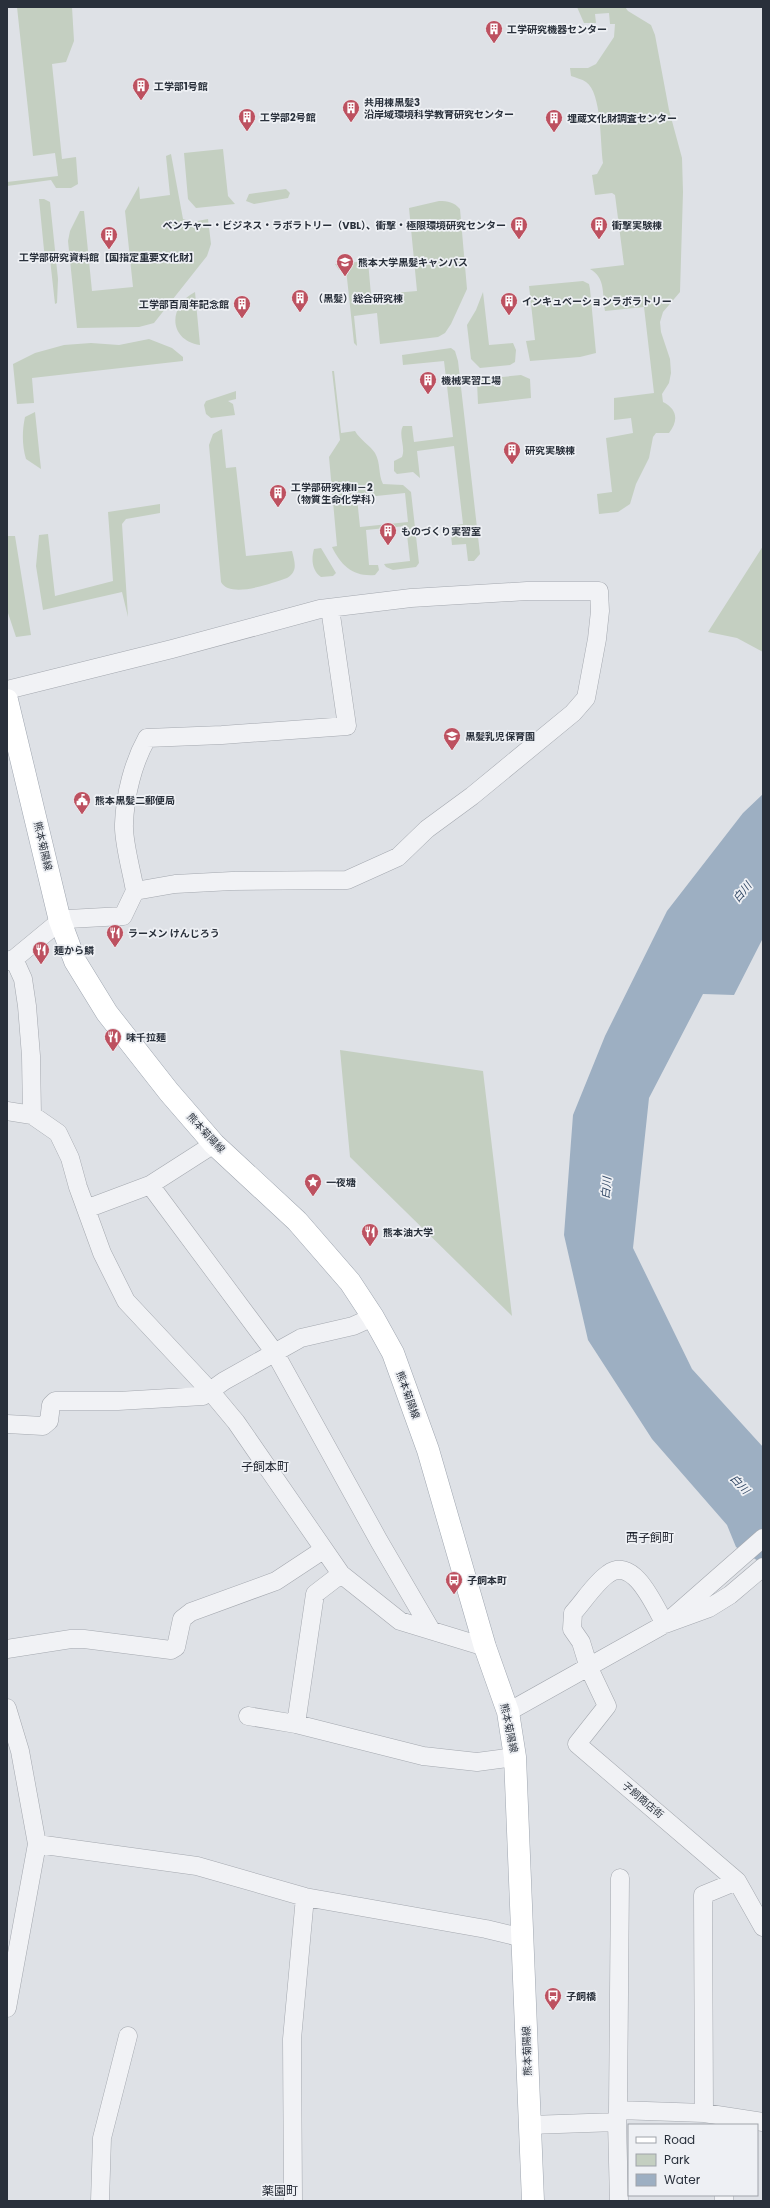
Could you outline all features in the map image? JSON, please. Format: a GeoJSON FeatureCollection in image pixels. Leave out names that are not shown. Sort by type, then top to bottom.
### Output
{"type":"FeatureCollection","features":[{"type":"Feature","properties":{"kind":"main road","name":"熊本菊陽線"},"geometry":{"type":"LineString","coordinates":[[7,700],[11,728],[60,921],[75,961],[107,1013],[169,1092],[214,1144],[297,1221],[350,1282],[374,1317],[393,1353],[413,1408],[449,1519],[485,1647],[508,1712],[515,1757],[533,2201]]}},
{"type":"Feature","properties":{"kind":"street"},"geometry":{"type":"LineString","coordinates":[[7,690],[330,608],[411,598],[527,591],[599,591],[600,611],[597,639],[586,698],[573,713],[472,796],[427,829],[398,856],[347,880],[182,883],[135,891]]}},
{"type":"Feature","properties":{"kind":"street"},"geometry":{"type":"LineString","coordinates":[[32,1115],[32,1056],[27,1006],[23,979],[10,960],[60,921],[68,919],[123,916],[135,891],[124,825],[127,794],[140,751],[147,738],[222,736],[347,726],[330,608]]}},
{"type":"Feature","properties":{"kind":"street"},"geometry":{"type":"LineString","coordinates":[[7,1112],[32,1115],[58,1133],[70,1158],[102,1253],[126,1301],[211,1392],[236,1422],[284,1489],[323,1550],[341,1574],[400,1621],[485,1647]]}},
{"type":"Feature","properties":{"kind":"street"},"geometry":{"type":"LineString","coordinates":[[86,1209],[150,1185],[214,1144]]}},
{"type":"Feature","properties":{"kind":"street"},"geometry":{"type":"LineString","coordinates":[[150,1185],[275,1353],[379,1541],[431,1630]]}},
{"type":"Feature","properties":{"kind":"street"},"geometry":{"type":"LineString","coordinates":[[7,1424],[43,1426],[49,1421],[51,1405],[55,1401],[118,1401],[190,1397],[211,1392],[224,1381],[301,1338],[353,1326],[374,1317]]}},
{"type":"Feature","properties":{"kind":"street"},"geometry":{"type":"LineString","coordinates":[[665,1624],[712,1581],[763,1538]]}},
{"type":"Feature","properties":{"kind":"street"},"geometry":{"type":"LineString","coordinates":[[7,1649],[78,1639],[172,1650],[176,1647],[182,1619],[191,1612],[276,1581],[323,1550]]}},
{"type":"Feature","properties":{"kind":"street"},"geometry":{"type":"LineString","coordinates":[[508,1712],[589,1668],[665,1624],[709,1608],[730,1595],[763,1567]]}},
{"type":"Feature","properties":{"kind":"street"},"geometry":{"type":"LineString","coordinates":[[589,1668],[581,1642],[572,1629],[573,1613],[608,1574],[616,1570],[627,1570],[637,1577],[665,1624]]}},
{"type":"Feature","properties":{"kind":"street"},"geometry":{"type":"LineString","coordinates":[[296,1724],[315,1594],[341,1574]]}},
{"type":"Feature","properties":{"kind":"street","name":"子飼商店街"},"geometry":{"type":"LineString","coordinates":[[589,1668],[607,1706],[577,1744],[737,1880],[763,1927]]}},
{"type":"Feature","properties":{"kind":"street"},"geometry":{"type":"LineString","coordinates":[[7,2008],[37,1844],[20,1751],[8,1713]]}},
{"type":"Feature","properties":{"kind":"street"},"geometry":{"type":"LineString","coordinates":[[248,1716],[296,1724],[423,1756],[477,1762],[515,1757]]}},
{"type":"Feature","properties":{"kind":"street"},"geometry":{"type":"LineString","coordinates":[[37,1844],[197,1866],[305,1897],[486,1929],[523,1938]]}},
{"type":"Feature","properties":{"kind":"street"},"geometry":{"type":"LineString","coordinates":[[619,2201],[618,2116],[620,1878]]}},
{"type":"Feature","properties":{"kind":"street"},"geometry":{"type":"LineString","coordinates":[[704,2113],[703,1895],[737,1880]]}},
{"type":"Feature","properties":{"kind":"street"},"geometry":{"type":"LineString","coordinates":[[293,2201],[292,2040],[305,1897]]}},
{"type":"Feature","properties":{"kind":"street"},"geometry":{"type":"LineString","coordinates":[[100,2201],[102,2138],[128,2036]]}},
{"type":"Feature","properties":{"kind":"street"},"geometry":{"type":"LineString","coordinates":[[530,2125],[618,2116],[704,2113],[728,2121],[763,2122]]}},
{"type":"Feature","properties":{"kind":"green space"},"geometry":{"type":"Polygon","coordinates":[[[17,7],[72,7],[74,41],[66,62],[52,64],[62,159],[76,157],[78,184],[71,188],[56,188],[51,180],[7,186],[7,182],[58,176],[55,153],[33,156],[17,7]]]}},
{"type":"Feature","properties":{"kind":"green space"},"geometry":{"type":"Polygon","coordinates":[[[577,7],[625,7],[628,11],[651,25],[655,35],[669,110],[682,158],[683,192],[680,292],[663,312],[660,322],[661,332],[670,359],[671,373],[669,383],[662,394],[663,402],[674,411],[674,424],[669,433],[656,433],[653,437],[649,458],[636,484],[630,504],[618,512],[599,514],[597,494],[612,492],[606,438],[633,433],[631,418],[614,420],[614,398],[654,393],[644,307],[605,311],[601,282],[599,277],[590,269],[624,265],[615,195],[612,193],[595,195],[592,175],[597,174],[603,163],[598,107],[595,96],[586,82],[571,76],[570,68],[588,68],[596,64],[614,37],[615,24],[610,24],[609,13],[595,14],[596,23],[584,23],[577,7]]]}},
{"type":"Feature","properties":{"kind":"green space"},"geometry":{"type":"Polygon","coordinates":[[[223,149],[228,196],[235,204],[196,208],[188,199],[184,153],[223,149]]]}},
{"type":"Feature","properties":{"kind":"green space"},"geometry":{"type":"Polygon","coordinates":[[[171,154],[183,219],[192,222],[208,219],[211,244],[207,256],[154,323],[139,327],[77,328],[68,241],[70,231],[80,211],[84,211],[92,291],[133,287],[125,211],[139,186],[140,199],[170,195],[166,156],[171,154]]]}},
{"type":"Feature","properties":{"kind":"green space"},"geometry":{"type":"Polygon","coordinates":[[[286,189],[290,193],[288,198],[254,204],[246,201],[249,194],[286,189]]]}},
{"type":"Feature","properties":{"kind":"green space"},"geometry":{"type":"Polygon","coordinates":[[[39,199],[44,199],[50,202],[58,279],[57,303],[55,304],[50,259],[45,260],[39,199]]]}},
{"type":"Feature","properties":{"kind":"green space"},"geometry":{"type":"Polygon","coordinates":[[[439,201],[451,202],[460,209],[467,289],[451,324],[445,333],[438,337],[380,344],[377,313],[354,316],[357,346],[354,343],[346,269],[339,270],[335,264],[368,261],[371,295],[417,291],[409,208],[439,201]]]}},
{"type":"Feature","properties":{"kind":"green space"},"geometry":{"type":"Polygon","coordinates":[[[583,281],[589,284],[590,289],[596,353],[580,357],[530,361],[526,341],[535,340],[529,286],[583,281]]]}},
{"type":"Feature","properties":{"kind":"green space"},"geometry":{"type":"Polygon","coordinates":[[[195,292],[200,345],[189,342],[182,337],[177,330],[175,322],[176,314],[180,305],[186,298],[195,292]]]}},
{"type":"Feature","properties":{"kind":"green space"},"geometry":{"type":"Polygon","coordinates":[[[483,292],[489,345],[513,343],[516,350],[515,362],[510,365],[480,368],[471,359],[467,325],[476,310],[483,292]]]}},
{"type":"Feature","properties":{"kind":"green space"},"geometry":{"type":"Polygon","coordinates":[[[149,339],[172,348],[183,357],[183,361],[32,378],[34,403],[17,404],[13,364],[35,353],[64,345],[91,343],[119,345],[149,339]]]}},
{"type":"Feature","properties":{"kind":"green space"},"geometry":{"type":"Polygon","coordinates":[[[451,348],[455,351],[458,361],[480,554],[474,561],[468,561],[466,544],[452,545],[450,526],[463,524],[454,446],[417,451],[420,478],[413,472],[397,474],[394,471],[394,461],[402,457],[403,453],[401,433],[403,426],[412,426],[414,442],[453,437],[444,361],[403,365],[402,355],[451,348]]]}},
{"type":"Feature","properties":{"kind":"green space"},"geometry":{"type":"Polygon","coordinates":[[[332,371],[334,371],[341,433],[355,431],[373,450],[378,461],[380,476],[383,484],[403,485],[411,492],[419,563],[416,567],[393,570],[386,567],[384,564],[410,561],[406,526],[366,530],[369,565],[378,565],[379,570],[375,575],[361,574],[349,569],[336,554],[332,547],[337,546],[329,457],[340,440],[332,371]],[[405,493],[357,498],[360,527],[408,522],[405,493]]]}},
{"type":"Feature","properties":{"kind":"green space"},"geometry":{"type":"Polygon","coordinates":[[[521,375],[530,379],[531,398],[478,404],[477,382],[482,379],[521,375]]]}},
{"type":"Feature","properties":{"kind":"green space"},"geometry":{"type":"Polygon","coordinates":[[[236,391],[236,399],[228,401],[233,404],[235,415],[211,418],[206,414],[204,405],[206,401],[236,391]]]}},
{"type":"Feature","properties":{"kind":"green space"},"geometry":{"type":"Polygon","coordinates":[[[35,412],[41,469],[26,459],[23,444],[25,417],[35,412]]]}},
{"type":"Feature","properties":{"kind":"green space"},"geometry":{"type":"Polygon","coordinates":[[[222,429],[226,468],[236,467],[246,556],[292,551],[295,566],[293,573],[287,578],[262,586],[242,590],[226,587],[221,582],[209,445],[213,434],[222,429]]]}},
{"type":"Feature","properties":{"kind":"green space"},"geometry":{"type":"Polygon","coordinates":[[[160,504],[160,513],[126,519],[122,524],[128,617],[122,592],[43,610],[36,566],[39,535],[48,534],[55,596],[113,581],[108,512],[160,504]]]}},
{"type":"Feature","properties":{"kind":"green space"},"geometry":{"type":"Polygon","coordinates":[[[7,536],[15,536],[31,635],[16,637],[7,610],[7,536]]]}},
{"type":"Feature","properties":{"kind":"green space"},"geometry":{"type":"Polygon","coordinates":[[[763,546],[763,652],[737,638],[708,632],[763,546]]]}},
{"type":"Feature","properties":{"kind":"green space"},"geometry":{"type":"Polygon","coordinates":[[[321,548],[336,573],[333,576],[321,577],[314,568],[314,549],[321,548]]]}},
{"type":"Feature","properties":{"kind":"green space"},"geometry":{"type":"Polygon","coordinates":[[[340,1050],[483,1071],[512,1316],[350,1157],[340,1050]]]}},
{"type":"Feature","properties":{"kind":"water","name":"白川"},"geometry":{"type":"Polygon","coordinates":[[[763,794],[763,938],[734,995],[703,994],[649,1098],[633,1248],[692,1369],[763,1447],[763,1564],[736,1547],[727,1525],[652,1439],[588,1340],[564,1235],[573,1115],[605,1036],[667,911],[743,813],[763,794]]]}},
{"type":"Feature","properties":{"kind":"place","name":"工学研究機器センター"},"geometry":{"type":"Point","coordinates":[494,44]}},
{"type":"Feature","properties":{"kind":"place","name":"工学部1号館"},"geometry":{"type":"Point","coordinates":[141,101]}},
{"type":"Feature","properties":{"kind":"place","name":"共用棟黒髪3 沿岸域環境科学教育研究センター"},"geometry":{"type":"Point","coordinates":[351,123]}},
{"type":"Feature","properties":{"kind":"place","name":"工学部2号館"},"geometry":{"type":"Point","coordinates":[247,132]}},
{"type":"Feature","properties":{"kind":"place","name":"埋蔵文化財調査センター"},"geometry":{"type":"Point","coordinates":[554,133]}},
{"type":"Feature","properties":{"kind":"place","name":"ベンチャー・ビジネス・ラボラトリー（VBL）、衝撃・極限環境研究センター"},"geometry":{"type":"Point","coordinates":[519,240]}},
{"type":"Feature","properties":{"kind":"place","name":"衝撃実験棟"},"geometry":{"type":"Point","coordinates":[599,240]}},
{"type":"Feature","properties":{"kind":"place","name":"工学部研究資料館【国指定重要文化財】"},"geometry":{"type":"Point","coordinates":[109,250]}},
{"type":"Feature","properties":{"kind":"place","name":"熊本大学黒髪キャンパス"},"geometry":{"type":"Point","coordinates":[345,277]}},
{"type":"Feature","properties":{"kind":"place","name":"（黒髪）総合研究棟"},"geometry":{"type":"Point","coordinates":[300,313]}},
{"type":"Feature","properties":{"kind":"place","name":"インキュベーションラボラトリー"},"geometry":{"type":"Point","coordinates":[509,316]}},
{"type":"Feature","properties":{"kind":"place","name":"工学部百周年記念館"},"geometry":{"type":"Point","coordinates":[242,319]}},
{"type":"Feature","properties":{"kind":"place","name":"機械実習工場"},"geometry":{"type":"Point","coordinates":[428,395]}},
{"type":"Feature","properties":{"kind":"place","name":"研究実験棟"},"geometry":{"type":"Point","coordinates":[512,465]}},
{"type":"Feature","properties":{"kind":"place","name":"工学部研究棟II－2 （物質生命化学科）"},"geometry":{"type":"Point","coordinates":[278,508]}},
{"type":"Feature","properties":{"kind":"place","name":"ものづくり実習室"},"geometry":{"type":"Point","coordinates":[388,546]}},
{"type":"Feature","properties":{"kind":"place","name":"黒髪乳児保育園"},"geometry":{"type":"Point","coordinates":[452,751]}},
{"type":"Feature","properties":{"kind":"place","name":"熊本黒髪二郵便局"},"geometry":{"type":"Point","coordinates":[82,815]}},
{"type":"Feature","properties":{"kind":"place","name":"ラーメン けんじろう"},"geometry":{"type":"Point","coordinates":[115,948]}},
{"type":"Feature","properties":{"kind":"place","name":"麺から鱗"},"geometry":{"type":"Point","coordinates":[41,965]}},
{"type":"Feature","properties":{"kind":"place","name":"味千拉麺"},"geometry":{"type":"Point","coordinates":[113,1052]}},
{"type":"Feature","properties":{"kind":"place","name":"一夜塘"},"geometry":{"type":"Point","coordinates":[313,1197]}},
{"type":"Feature","properties":{"kind":"place","name":"熊本油大学"},"geometry":{"type":"Point","coordinates":[370,1247]}},
{"type":"Feature","properties":{"kind":"place","name":"子飼本町"},"geometry":{"type":"Point","coordinates":[454,1595]}},
{"type":"Feature","properties":{"kind":"place","name":"子飼橋"},"geometry":{"type":"Point","coordinates":[553,2011]}},
{"type":"Feature","properties":{"kind":"district","name":"子飼本町"},"geometry":{"type":"Point","coordinates":[265,1466]}},
{"type":"Feature","properties":{"kind":"district","name":"西子飼町"},"geometry":{"type":"Point","coordinates":[650,1537]}},
{"type":"Feature","properties":{"kind":"district","name":"薬園町"},"geometry":{"type":"Point","coordinates":[280,2190]}}]}
